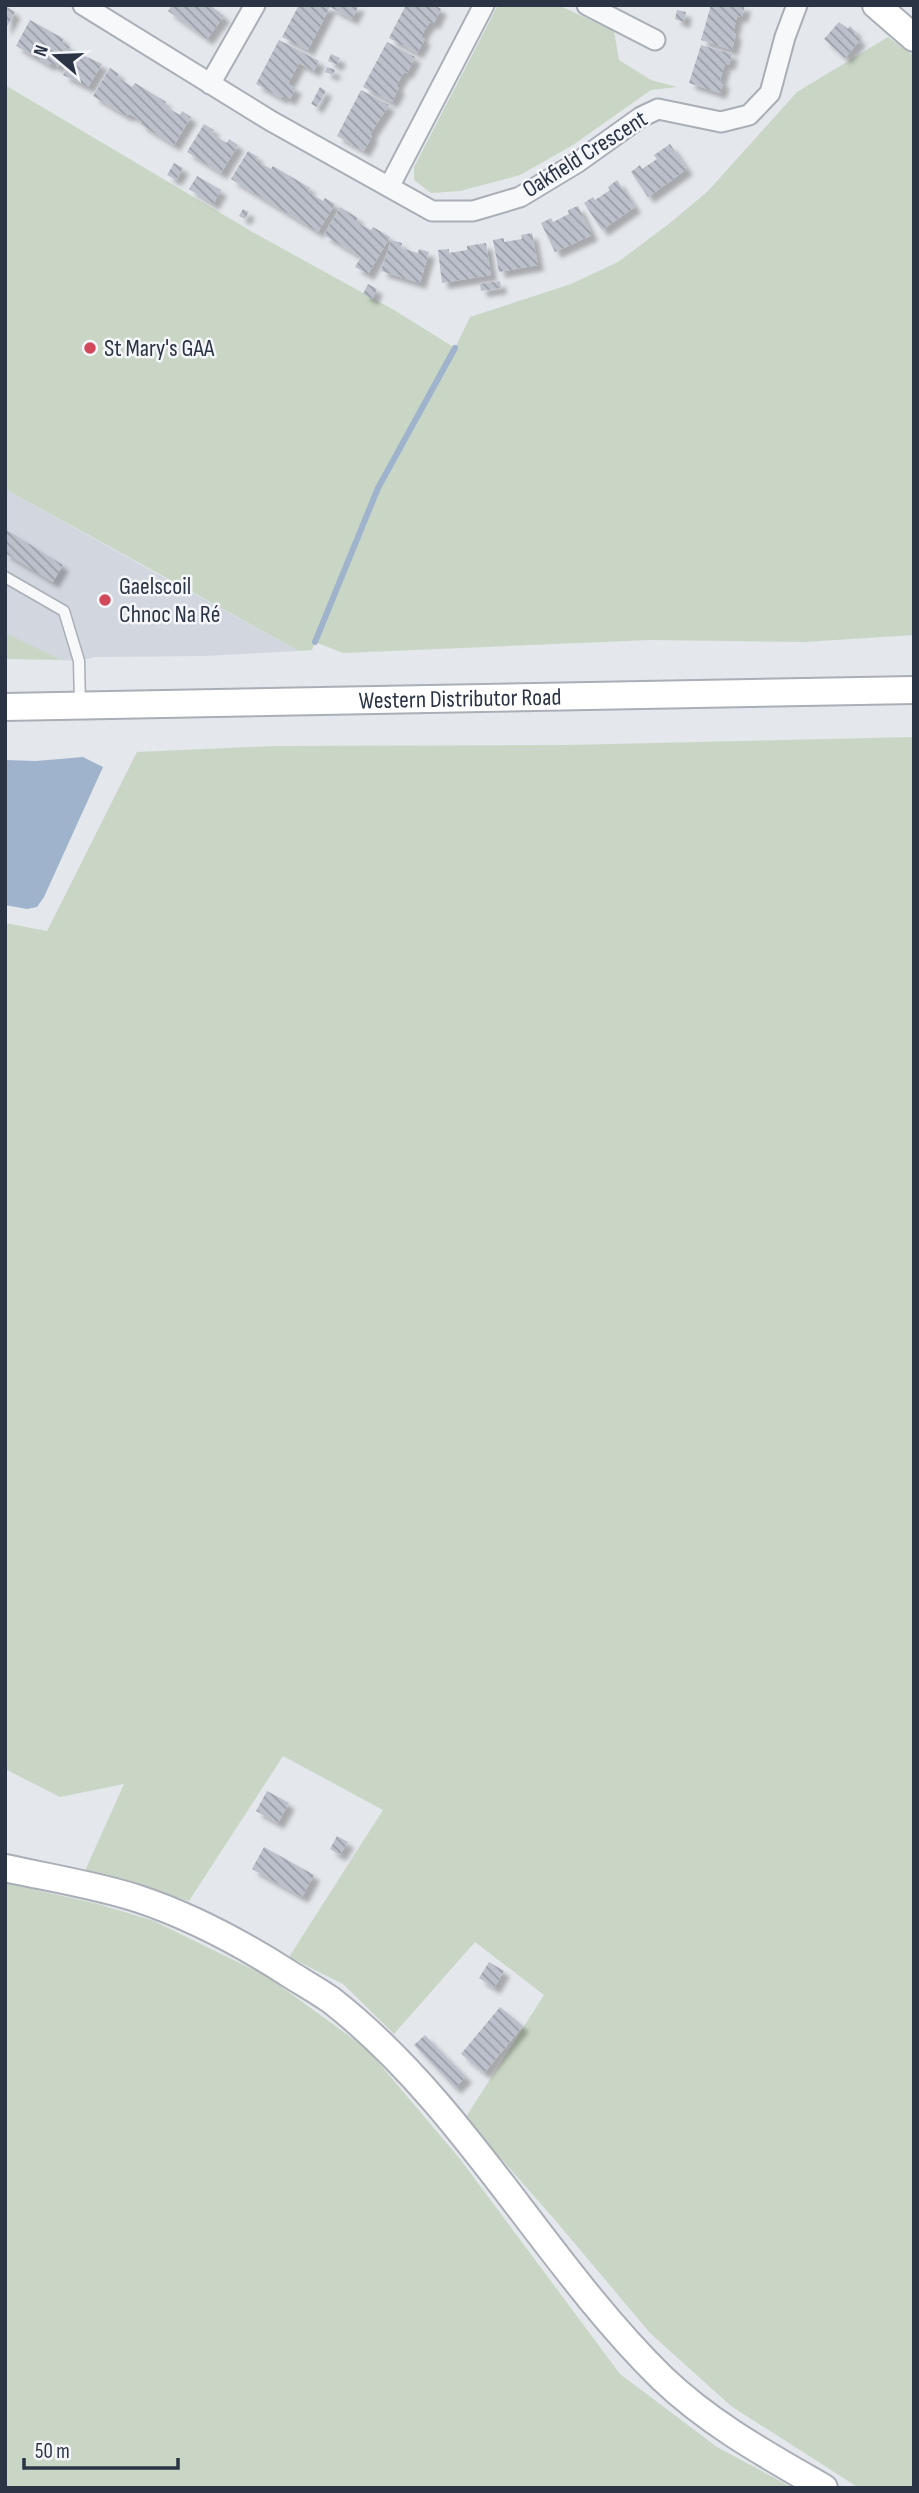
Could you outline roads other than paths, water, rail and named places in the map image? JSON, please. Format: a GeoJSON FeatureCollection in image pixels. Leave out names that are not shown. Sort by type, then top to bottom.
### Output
{"type":"FeatureCollection","features":[{"type":"Feature","properties":{"kind":"street","name":"Oakfield Crescent"},"geometry":{"type":"LineString","coordinates":[[83,5],[210,84],[432,211],[473,211],[520,197],[658,108],[721,121],[749,115],[771,93],[785,37],[797,5]]}},
{"type":"Feature","properties":{"kind":"street"},"geometry":{"type":"LineString","coordinates":[[210,84],[255,5]]}},
{"type":"Feature","properties":{"kind":"street"},"geometry":{"type":"LineString","coordinates":[[389,187],[484,5]]}},
{"type":"Feature","properties":{"kind":"street"},"geometry":{"type":"LineString","coordinates":[[587,5],[655,40]]}},
{"type":"Feature","properties":{"kind":"street"},"geometry":{"type":"LineString","coordinates":[[876,5],[914,38]]}},
{"type":"Feature","properties":{"kind":"street","name":"Western Distributor Road"},"geometry":{"type":"LineString","coordinates":[[5,707],[914,690]]}},
{"type":"Feature","properties":{"kind":"street"},"geometry":{"type":"LineString","coordinates":[[5,1868],[138,1899],[195,1920],[271,1962],[330,1999],[375,2038],[429,2096],[505,2187],[621,2335],[664,2379],[699,2411],[743,2442],[824,2488]]}},
{"type":"Feature","properties":{"kind":"lane"},"geometry":{"type":"LineString","coordinates":[[5,577],[64,611],[79,661],[79,706]]}},
{"type":"Feature","properties":{"kind":"water"},"geometry":{"type":"Polygon","coordinates":[[[83,757],[103,767],[44,897],[37,907],[27,909],[5,905],[5,760],[36,761],[83,757]]]}},
{"type":"Feature","properties":{"kind":"waterway"},"geometry":{"type":"LineString","coordinates":[[315,642],[378,488],[455,348]]}},
{"type":"Feature","properties":{"kind":"place","name":"St Mary's GAA"},"geometry":{"type":"Point","coordinates":[90,348]}},
{"type":"Feature","properties":{"kind":"place","name":"Gaelscoil Chnoc Na Ré"},"geometry":{"type":"Point","coordinates":[105,600]}}]}
